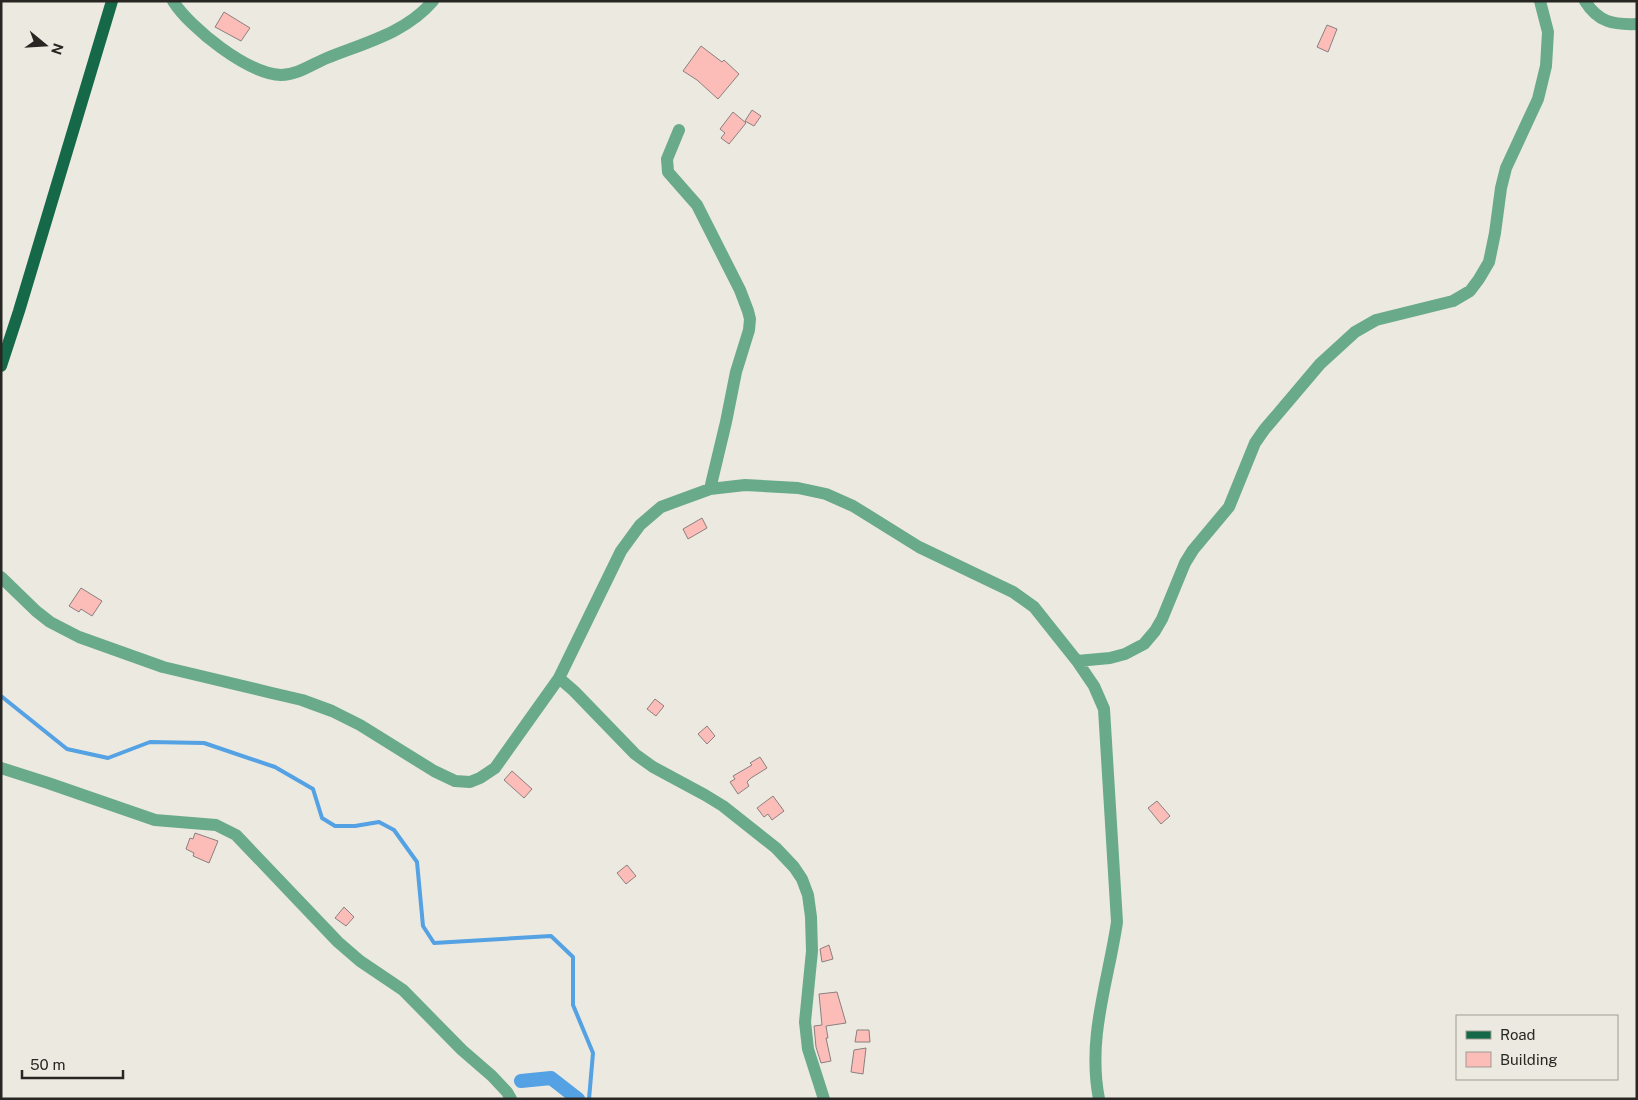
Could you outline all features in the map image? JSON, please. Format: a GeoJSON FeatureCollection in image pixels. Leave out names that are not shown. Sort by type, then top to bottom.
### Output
{"type":"FeatureCollection","features":[{"type":"Feature","properties":{"kind":"main road"},"geometry":{"type":"LineString","coordinates":[[1,366],[20,312],[112,1]]}},
{"type":"Feature","properties":{"kind":"street"},"geometry":{"type":"LineString","coordinates":[[173,1],[188,21],[225,51],[258,68],[281,75],[305,69],[392,32],[425,10],[433,1]]}},
{"type":"Feature","properties":{"kind":"street"},"geometry":{"type":"LineString","coordinates":[[1077,661],[1110,658],[1125,654],[1144,644],[1155,631],[1162,619],[1185,563],[1193,550],[1229,507],[1256,442],[1320,364],[1355,332],[1376,320],[1453,301],[1470,291],[1480,279],[1489,262],[1506,168],[1538,99],[1546,66],[1548,32],[1540,1]]}},
{"type":"Feature","properties":{"kind":"street"},"geometry":{"type":"LineString","coordinates":[[1585,1],[1592,13],[1601,19],[1623,25],[1637,24]]}},
{"type":"Feature","properties":{"kind":"street"},"geometry":{"type":"LineString","coordinates":[[678,130],[667,160],[668,172],[697,205],[740,290],[750,319],[749,330],[736,372],[710,489]]}},
{"type":"Feature","properties":{"kind":"street"},"geometry":{"type":"LineString","coordinates":[[1,577],[36,612],[50,622],[79,637],[163,667],[272,692],[332,711],[360,725],[434,771],[455,780],[470,782],[495,768],[559,678],[621,551],[640,525],[661,507],[710,489],[745,485],[798,488],[826,494],[853,506],[919,547],[1013,592],[1034,607],[1077,661],[1094,686],[1104,709],[1117,922],[1112,957],[1100,1004],[1094,1050],[1099,1099]]}},
{"type":"Feature","properties":{"kind":"street"},"geometry":{"type":"LineString","coordinates":[[559,678],[635,754],[653,768],[724,806],[776,848],[794,867],[802,879],[808,895],[812,934],[805,1022],[808,1049],[824,1099]]}},
{"type":"Feature","properties":{"kind":"street"},"geometry":{"type":"LineString","coordinates":[[1,768],[155,820],[216,825],[226,828],[236,835],[338,942],[360,961],[403,990],[462,1050],[492,1076],[511,1099]]}},
{"type":"Feature","properties":{"kind":"building"},"geometry":{"type":"Polygon","coordinates":[[[224,12],[250,28],[241,41],[215,27],[224,12]]]}},
{"type":"Feature","properties":{"kind":"building"},"geometry":{"type":"Polygon","coordinates":[[[1327,25],[1337,29],[1328,52],[1317,47],[1327,25]]]}},
{"type":"Feature","properties":{"kind":"building"},"geometry":{"type":"Polygon","coordinates":[[[701,46],[722,62],[724,60],[739,74],[718,99],[697,80],[683,71],[701,46]]]}},
{"type":"Feature","properties":{"kind":"building"},"geometry":{"type":"Polygon","coordinates":[[[752,110],[761,116],[754,126],[745,121],[752,110]]]}},
{"type":"Feature","properties":{"kind":"building"},"geometry":{"type":"Polygon","coordinates":[[[733,112],[746,123],[729,144],[721,138],[725,133],[720,129],[733,112]]]}},
{"type":"Feature","properties":{"kind":"building"},"geometry":{"type":"Polygon","coordinates":[[[702,518],[707,528],[688,539],[683,529],[702,518]]]}},
{"type":"Feature","properties":{"kind":"building"},"geometry":{"type":"Polygon","coordinates":[[[81,588],[102,601],[92,616],[81,609],[79,612],[69,606],[81,588]]]}},
{"type":"Feature","properties":{"kind":"building"},"geometry":{"type":"Polygon","coordinates":[[[655,699],[664,706],[656,716],[647,709],[655,699]]]}},
{"type":"Feature","properties":{"kind":"building"},"geometry":{"type":"Polygon","coordinates":[[[707,726],[715,736],[707,744],[698,734],[707,726]]]}},
{"type":"Feature","properties":{"kind":"building"},"geometry":{"type":"Polygon","coordinates":[[[760,757],[767,768],[751,778],[747,782],[749,786],[738,794],[730,782],[735,779],[733,776],[752,765],[750,763],[760,757]]]}},
{"type":"Feature","properties":{"kind":"building"},"geometry":{"type":"Polygon","coordinates":[[[512,771],[532,789],[524,798],[504,780],[512,771]]]}},
{"type":"Feature","properties":{"kind":"building"},"geometry":{"type":"Polygon","coordinates":[[[773,796],[784,811],[772,820],[768,814],[764,817],[757,808],[773,796]]]}},
{"type":"Feature","properties":{"kind":"building"},"geometry":{"type":"Polygon","coordinates":[[[1157,801],[1170,816],[1161,824],[1148,808],[1157,801]]]}},
{"type":"Feature","properties":{"kind":"building"},"geometry":{"type":"Polygon","coordinates":[[[195,833],[218,841],[209,863],[193,856],[194,853],[186,849],[190,838],[193,839],[195,833]]]}},
{"type":"Feature","properties":{"kind":"building"},"geometry":{"type":"Polygon","coordinates":[[[627,865],[636,876],[626,884],[617,873],[627,865]]]}},
{"type":"Feature","properties":{"kind":"building"},"geometry":{"type":"Polygon","coordinates":[[[344,907],[354,917],[346,926],[335,918],[344,907]]]}},
{"type":"Feature","properties":{"kind":"building"},"geometry":{"type":"Polygon","coordinates":[[[829,945],[833,959],[822,962],[820,949],[829,945]]]}},
{"type":"Feature","properties":{"kind":"building"},"geometry":{"type":"Polygon","coordinates":[[[837,992],[846,1023],[826,1026],[828,1038],[826,1038],[831,1061],[821,1063],[816,1047],[814,1026],[822,1025],[819,994],[837,992]]]}},
{"type":"Feature","properties":{"kind":"building"},"geometry":{"type":"Polygon","coordinates":[[[857,1030],[869,1030],[870,1042],[855,1042],[857,1030]]]}},
{"type":"Feature","properties":{"kind":"building"},"geometry":{"type":"Polygon","coordinates":[[[866,1048],[863,1074],[851,1072],[854,1050],[866,1048]]]}},
{"type":"Feature","properties":{"kind":"waterway"},"geometry":{"type":"LineString","coordinates":[[1,696],[67,749],[108,758],[150,742],[204,743],[275,767],[313,789],[322,818],[335,826],[355,826],[379,822],[394,830],[417,862],[423,926],[434,943],[551,936],[573,957],[573,1005],[593,1053],[589,1099]]}},
{"type":"Feature","properties":{"kind":"waterway"},"geometry":{"type":"LineString","coordinates":[[521,1081],[551,1078],[578,1099]]}}]}
